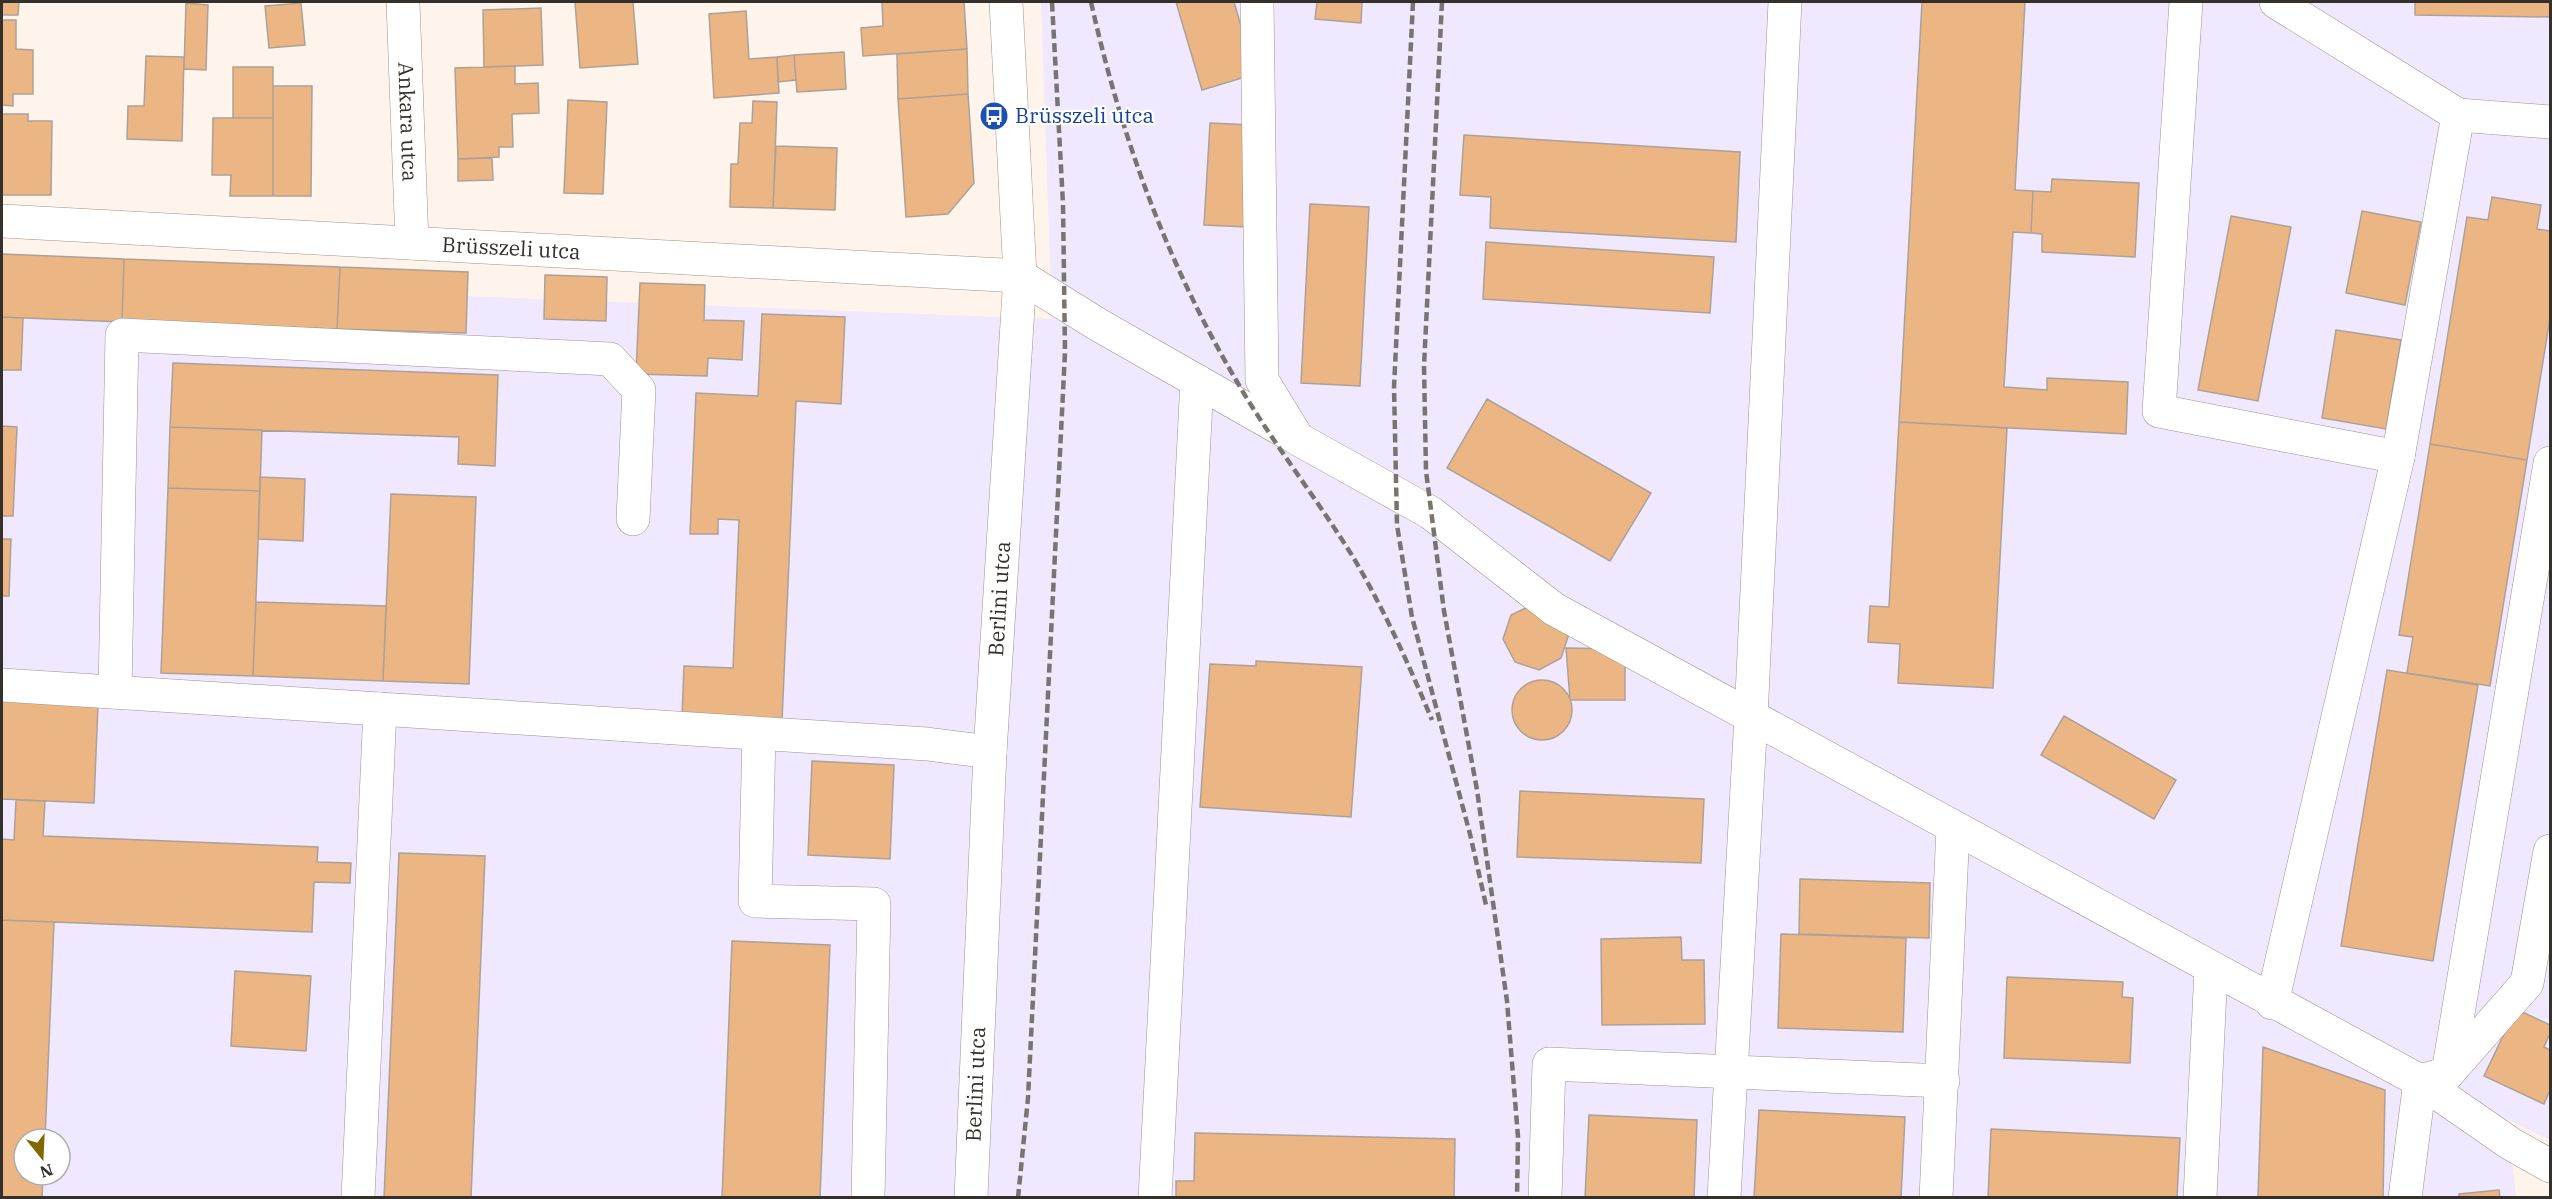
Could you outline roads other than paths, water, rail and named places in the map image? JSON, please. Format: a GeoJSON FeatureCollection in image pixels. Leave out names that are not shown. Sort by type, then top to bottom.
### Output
{"type":"FeatureCollection","features":[{"type":"Feature","properties":{"kind":"street","name":"Ankara utca"},"geometry":{"type":"LineString","coordinates":[[403,2],[412,243]]}},
{"type":"Feature","properties":{"kind":"street","name":"Berlini utca"},"geometry":{"type":"LineString","coordinates":[[971,1197],[990,752],[1020,276],[1006,2]]}},
{"type":"Feature","properties":{"kind":"street"},"geometry":{"type":"LineString","coordinates":[[1257,2],[1262,380],[1298,439]]}},
{"type":"Feature","properties":{"kind":"street"},"geometry":{"type":"LineString","coordinates":[[1724,1197],[1751,717],[1785,2]]}},
{"type":"Feature","properties":{"kind":"street"},"geometry":{"type":"LineString","coordinates":[[2186,2],[2159,411],[2398,457]]}},
{"type":"Feature","properties":{"kind":"street"},"geometry":{"type":"LineString","coordinates":[[2276,2],[2458,115],[2550,122]]}},
{"type":"Feature","properties":{"kind":"street"},"geometry":{"type":"LineString","coordinates":[[2272,1003],[2398,457],[2458,115]]}},
{"type":"Feature","properties":{"kind":"street","name":"Brüsszeli utca"},"geometry":{"type":"LineString","coordinates":[[2,221],[1020,276]]}},
{"type":"Feature","properties":{"kind":"street"},"geometry":{"type":"LineString","coordinates":[[1020,276],[1197,381],[1431,513],[1554,609],[2272,1003],[2434,1077],[2511,1144],[2550,1166]]}},
{"type":"Feature","properties":{"kind":"street"},"geometry":{"type":"LineString","coordinates":[[116,692],[122,335],[610,359],[639,390],[633,519]]}},
{"type":"Feature","properties":{"kind":"street"},"geometry":{"type":"LineString","coordinates":[[1155,1197],[1197,381]]}},
{"type":"Feature","properties":{"kind":"street"},"geometry":{"type":"LineString","coordinates":[[2405,1197],[2434,1077],[2550,463]]}},
{"type":"Feature","properties":{"kind":"street"},"geometry":{"type":"LineString","coordinates":[[2,685],[927,744],[990,752]]}},
{"type":"Feature","properties":{"kind":"street"},"geometry":{"type":"LineString","coordinates":[[358,1197],[380,709]]}},
{"type":"Feature","properties":{"kind":"street"},"geometry":{"type":"LineString","coordinates":[[759,734],[755,901],[874,904],[868,1197]]}},
{"type":"Feature","properties":{"kind":"street"},"geometry":{"type":"LineString","coordinates":[[1936,1197],[1953,828]]}},
{"type":"Feature","properties":{"kind":"street"},"geometry":{"type":"LineString","coordinates":[[2434,1077],[2527,983],[2550,851]]}},
{"type":"Feature","properties":{"kind":"street"},"geometry":{"type":"LineString","coordinates":[[2200,1197],[2211,969]]}},
{"type":"Feature","properties":{"kind":"street"},"geometry":{"type":"LineString","coordinates":[[1545,1197],[1549,1064],[1732,1070],[1943,1081]]}},
{"type":"Feature","properties":{"kind":"railway"},"geometry":{"type":"LineString","coordinates":[[1018,1198],[1028,1098],[1065,352],[1063,204],[1052,2]]}},
{"type":"Feature","properties":{"kind":"railway"},"geometry":{"type":"LineString","coordinates":[[1091,2],[1116,101],[1148,197],[1188,290],[1250,403],[1353,557],[1396,637],[1432,720]]}},
{"type":"Feature","properties":{"kind":"railway"},"geometry":{"type":"LineString","coordinates":[[1413,2],[1394,387],[1397,525],[1412,617],[1470,834],[1486,905]]}},
{"type":"Feature","properties":{"kind":"railway"},"geometry":{"type":"LineString","coordinates":[[1442,2],[1424,366],[1426,471],[1444,611],[1477,790],[1507,1001],[1518,1137],[1517,1198]]}},
{"type":"Feature","properties":{"kind":"place","name":"Brüsszeli utca"},"geometry":{"type":"Point","coordinates":[994,116]}}]}
